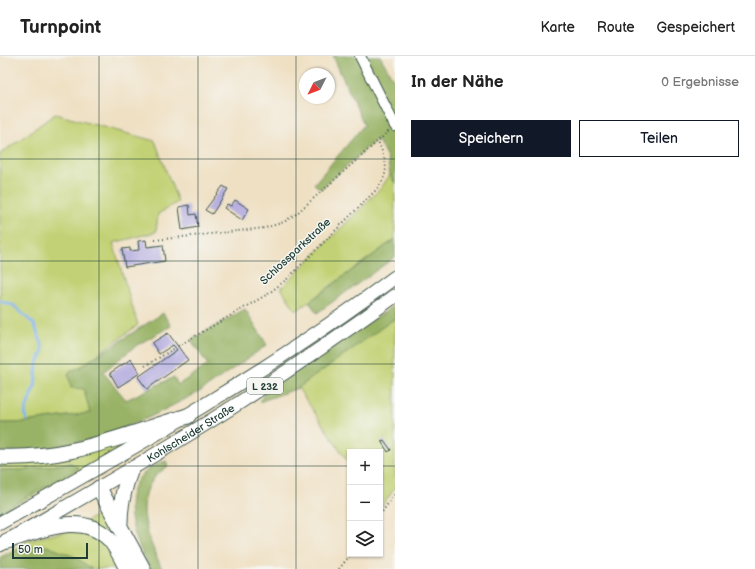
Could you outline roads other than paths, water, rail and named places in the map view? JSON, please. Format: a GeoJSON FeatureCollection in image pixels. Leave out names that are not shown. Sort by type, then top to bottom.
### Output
{"type":"FeatureCollection","features":[{"type":"Feature","properties":{"kind":"highway"},"geometry":{"type":"LineString","coordinates":[[0,457],[41,456],[77,451],[188,416]]}},
{"type":"Feature","properties":{"kind":"highway"},"geometry":{"type":"LineString","coordinates":[[120,524],[120,505],[123,489],[131,469]]}},
{"type":"Feature","properties":{"kind":"highway"},"geometry":{"type":"LineString","coordinates":[[99,488],[120,524],[143,569]]}},
{"type":"Feature","properties":{"kind":"highway"},"geometry":{"type":"LineString","coordinates":[[3,543],[55,526],[77,524],[87,526],[96,530],[110,541],[128,569]]}},
{"type":"Feature","properties":{"kind":"main road","name":"Kohlscheider Straße"},"geometry":{"type":"LineString","coordinates":[[0,523],[188,416],[321,330],[395,276]]}},
{"type":"Feature","properties":{"kind":"main road","name":"Kohlscheider Straße"},"geometry":{"type":"LineString","coordinates":[[3,543],[99,488],[249,397],[330,343],[395,296]]}},
{"type":"Feature","properties":{"kind":"main road"},"geometry":{"type":"LineString","coordinates":[[90,472],[99,488]]}},
{"type":"Feature","properties":{"kind":"street"},"geometry":{"type":"LineString","coordinates":[[360,56],[395,126]]}},
{"type":"Feature","properties":{"kind":"waterway"},"geometry":{"type":"LineString","coordinates":[[0,301],[13,305],[34,324],[42,344],[43,352],[37,364],[35,387],[25,413],[27,420]]}}]}
